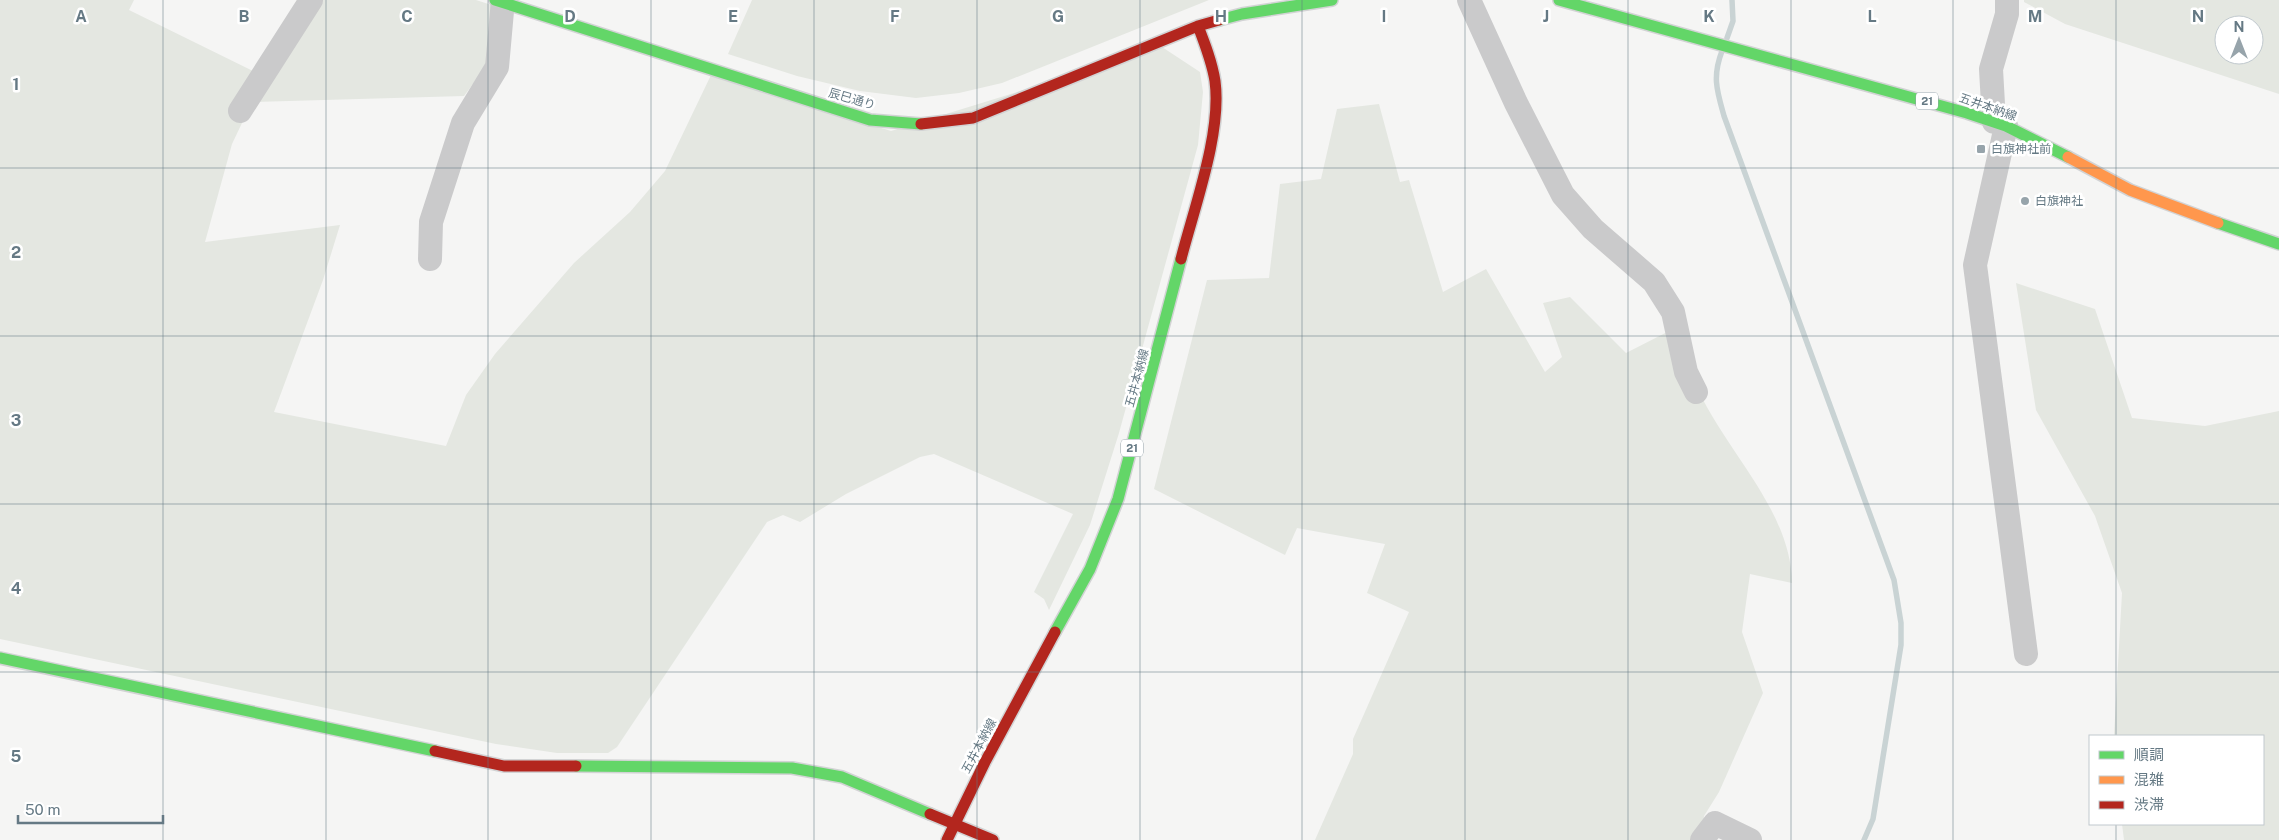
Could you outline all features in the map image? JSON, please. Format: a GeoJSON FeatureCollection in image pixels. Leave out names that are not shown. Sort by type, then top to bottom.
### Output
{"type":"FeatureCollection","features":[{"type":"Feature","properties":{"kind":"street"},"geometry":{"type":"LineString","coordinates":[[240,111],[311,0]]}},
{"type":"Feature","properties":{"kind":"street"},"geometry":{"type":"LineString","coordinates":[[1198,26],[1242,14],[1332,0]]}},
{"type":"Feature","properties":{"kind":"street"},"geometry":{"type":"LineString","coordinates":[[1469,0],[1516,103],[1563,195],[1593,229],[1654,282],[1670,306],[1673,312],[1686,372],[1696,392]]}},
{"type":"Feature","properties":{"kind":"street"},"geometry":{"type":"LineString","coordinates":[[2007,0],[2007,14],[1991,69],[2000,124],[1975,265],[2026,654]]}},
{"type":"Feature","properties":{"kind":"street"},"geometry":{"type":"LineString","coordinates":[[430,259],[431,222],[463,123],[497,67],[500,1]]}},
{"type":"Feature","properties":{"kind":"street","name":"辰巳通り"},"geometry":{"type":"LineString","coordinates":[[500,1],[870,120],[915,126],[948,124],[972,118],[1198,26]]}},
{"type":"Feature","properties":{"kind":"street","name":"五井本納線"},"geometry":{"type":"LineString","coordinates":[[1574,2],[2000,124],[2053,149],[2130,190],[2174,208],[2279,244]]}},
{"type":"Feature","properties":{"kind":"street","name":"五井本納線"},"geometry":{"type":"LineString","coordinates":[[947,840],[985,762],[1090,569],[1118,499],[1211,145],[1215,122],[1216,95],[1213,71],[1198,26]]}},
{"type":"Feature","properties":{"kind":"street"},"geometry":{"type":"LineString","coordinates":[[0,658],[504,766],[792,768],[817,772],[842,777],[993,840]]}},
{"type":"Feature","properties":{"kind":"street"},"geometry":{"type":"LineString","coordinates":[[1702,840],[1715,823],[1750,840]]}},
{"type":"Feature","properties":{"kind":"shaded area"},"geometry":{"type":"Polygon","coordinates":[[[0,0],[134,0],[129,10],[267,78],[315,0],[476,0],[504,9],[493,65],[476,80],[464,96],[252,102],[232,144],[205,242],[340,225],[323,280],[274,412],[446,446],[466,395],[495,354],[574,263],[630,212],[665,171],[711,75],[891,131],[1162,47],[1200,72],[1203,92],[1198,145],[1119,433],[1090,525],[1049,610],[1044,599],[1034,592],[1073,514],[934,454],[920,457],[846,494],[800,522],[783,515],[767,522],[617,747],[608,753],[557,753],[496,744],[0,639],[0,0]]]}},
{"type":"Feature","properties":{"kind":"shaded area"},"geometry":{"type":"Polygon","coordinates":[[[752,0],[1209,0],[1002,83],[959,93],[916,98],[860,91],[797,76],[728,54],[752,0]]]}},
{"type":"Feature","properties":{"kind":"shaded area"},"geometry":{"type":"Polygon","coordinates":[[[2024,0],[2279,0],[2279,94],[2065,24],[2024,2],[2024,0]]]}},
{"type":"Feature","properties":{"kind":"shaded area"},"geometry":{"type":"Polygon","coordinates":[[[1379,104],[1400,182],[1409,180],[1443,292],[1486,269],[1545,372],[1562,357],[1543,303],[1570,297],[1626,353],[1679,326],[1688,363],[1708,409],[1769,505],[1781,530],[1789,556],[1792,583],[1750,574],[1742,632],[1763,693],[1719,792],[1704,816],[1702,840],[1315,840],[1353,754],[1353,739],[1409,612],[1367,593],[1385,544],[1297,528],[1285,555],[1154,489],[1207,280],[1269,278],[1280,184],[1321,179],[1337,109],[1379,104]]]}},
{"type":"Feature","properties":{"kind":"shaded area"},"geometry":{"type":"Polygon","coordinates":[[[2016,283],[2095,309],[2132,418],[2205,426],[2279,411],[2279,840],[2124,840],[2122,825],[2264,825],[2264,735],[2114,735],[2122,593],[2095,516],[2036,410],[2016,283]]]}},
{"type":"Feature","properties":{"kind":"waterway"},"geometry":{"type":"LineString","coordinates":[[1727,38],[1733,21],[1732,0]]}},
{"type":"Feature","properties":{"kind":"waterway"},"geometry":{"type":"LineString","coordinates":[[1722,51],[1716,76],[1724,116],[1894,580],[1901,623],[1901,645],[1873,819],[1864,840]]}},
{"type":"Feature","properties":{"kind":"traffic: fast"},"geometry":{"type":"LineString","coordinates":[[495,0],[870,120],[921,124]]}},
{"type":"Feature","properties":{"kind":"traffic: fast"},"geometry":{"type":"LineString","coordinates":[[1219,20],[1242,14],[1332,0]]}},
{"type":"Feature","properties":{"kind":"traffic: fast"},"geometry":{"type":"LineString","coordinates":[[1559,0],[1967,113],[2006,126],[2068,157]]}},
{"type":"Feature","properties":{"kind":"traffic: fast"},"geometry":{"type":"LineString","coordinates":[[2218,223],[2279,244]]}},
{"type":"Feature","properties":{"kind":"traffic: fast"},"geometry":{"type":"LineString","coordinates":[[1055,632],[1090,569],[1118,499],[1181,259]]}},
{"type":"Feature","properties":{"kind":"traffic: fast"},"geometry":{"type":"LineString","coordinates":[[0,658],[435,751]]}},
{"type":"Feature","properties":{"kind":"traffic: fast"},"geometry":{"type":"LineString","coordinates":[[576,766],[792,768],[842,777],[930,814]]}},
{"type":"Feature","properties":{"kind":"traffic: slow"},"geometry":{"type":"LineString","coordinates":[[2068,157],[2130,190],[2218,223]]}},
{"type":"Feature","properties":{"kind":"traffic: jam"},"geometry":{"type":"LineString","coordinates":[[1181,259],[1206,170],[1211,147],[1216,101],[1212,67],[1198,26],[1219,20]]}},
{"type":"Feature","properties":{"kind":"traffic: jam"},"geometry":{"type":"LineString","coordinates":[[921,124],[973,118],[1198,26]]}},
{"type":"Feature","properties":{"kind":"traffic: jam"},"geometry":{"type":"LineString","coordinates":[[947,840],[985,762],[1055,632]]}},
{"type":"Feature","properties":{"kind":"traffic: jam"},"geometry":{"type":"LineString","coordinates":[[435,751],[504,766],[576,766]]}},
{"type":"Feature","properties":{"kind":"traffic: jam"},"geometry":{"type":"LineString","coordinates":[[930,814],[993,840]]}},
{"type":"Feature","properties":{"kind":"place","name":"白旗神社前"},"geometry":{"type":"Point","coordinates":[1981,149]}},
{"type":"Feature","properties":{"kind":"place","name":"白旗神社"},"geometry":{"type":"Point","coordinates":[2025,201]}}]}
